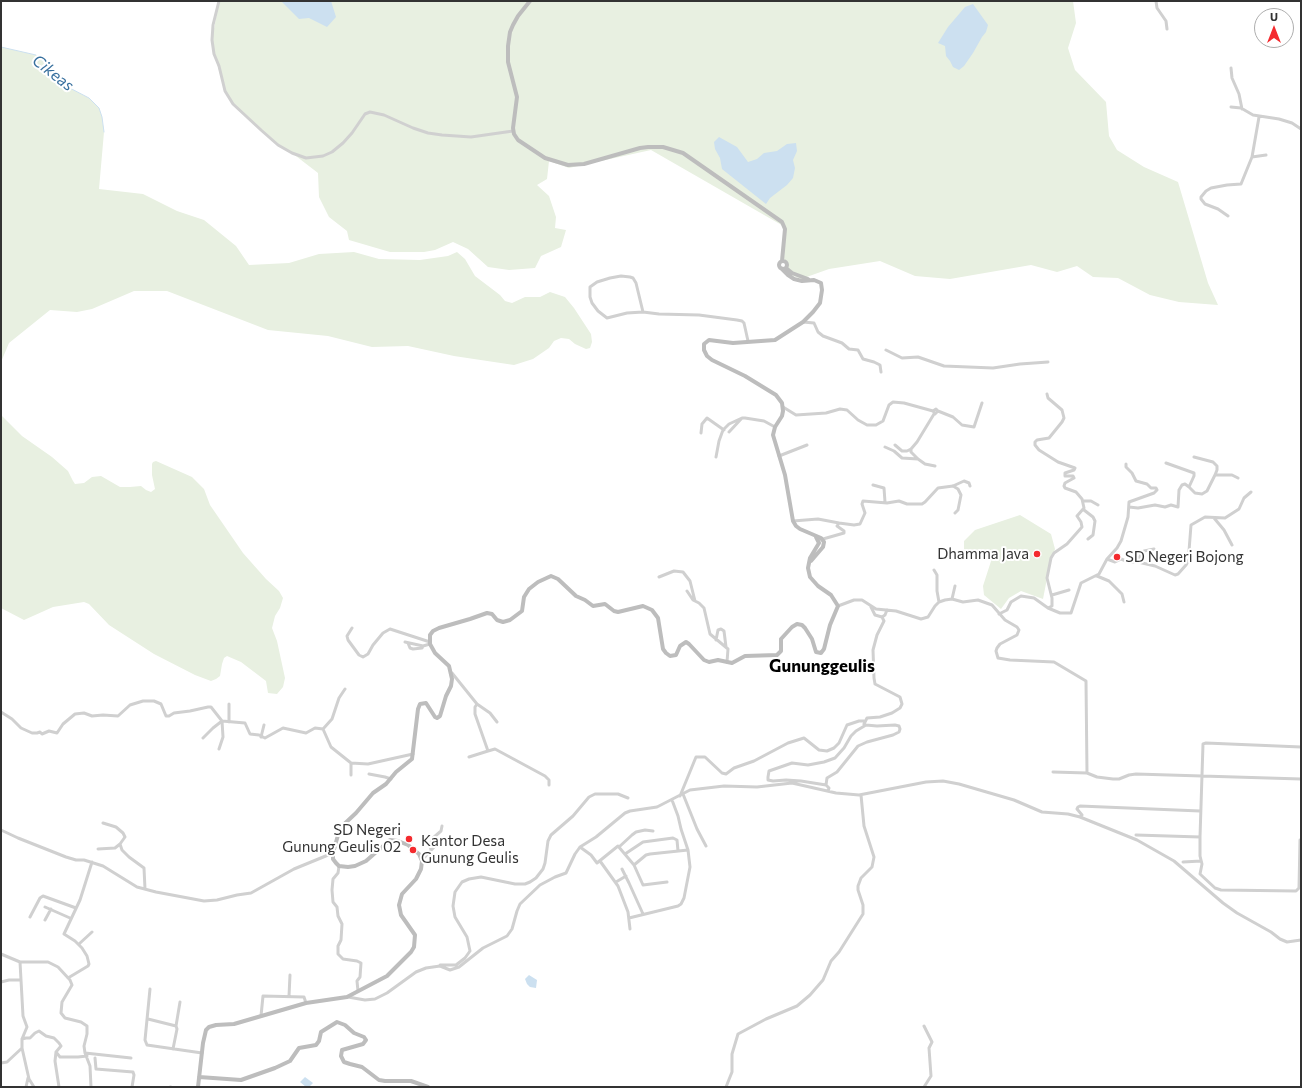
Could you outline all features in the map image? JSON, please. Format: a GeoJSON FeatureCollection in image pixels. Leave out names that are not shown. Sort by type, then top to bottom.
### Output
{"type":"FeatureCollection","features":[{"type":"Feature","properties":{"kind":"main road"},"geometry":{"type":"LineString","coordinates":[[530,1],[518,16],[509,38],[508,62],[516,97],[513,131],[518,140],[530,149],[552,161],[568,165],[584,164],[648,147],[663,147],[683,153],[782,222],[785,229],[782,261],[779,264],[781,268],[794,279],[800,281],[814,280],[820,282],[822,286],[819,306],[803,322],[775,340],[729,342],[709,340],[704,344],[704,350],[707,356],[712,360],[745,376],[776,395],[783,407],[782,416],[773,433],[773,440],[779,456],[786,484],[793,521],[800,529],[823,539],[824,542],[823,547],[809,563]]}},
{"type":"Feature","properties":{"kind":"main road"},"geometry":{"type":"LineString","coordinates":[[782,261],[787,263],[786,268]]}},
{"type":"Feature","properties":{"kind":"main road"},"geometry":{"type":"LineString","coordinates":[[781,268],[786,268],[794,274],[808,280]]}},
{"type":"Feature","properties":{"kind":"main road"},"geometry":{"type":"LineString","coordinates":[[198,1087],[205,1034],[209,1027],[234,1024],[306,1003],[348,997],[385,978],[414,947],[415,935],[401,915],[399,903],[402,894],[421,871],[422,860],[419,854],[413,848],[398,841],[392,840],[360,864],[352,866],[339,866],[334,861],[333,853],[340,828],[356,813],[373,793],[386,784],[396,772],[411,760],[419,705],[421,703],[426,703],[435,717],[440,717],[446,696],[451,686],[452,673],[449,666],[435,653],[430,643],[432,633],[439,628],[487,613],[492,614],[497,620],[503,622],[510,620],[523,610],[524,597],[529,590],[538,582],[551,576],[558,579],[576,596],[584,599],[593,606],[605,604],[614,611],[618,612],[643,606],[652,610],[658,618],[663,649],[669,656],[676,654],[680,646],[686,642],[707,662],[718,660],[732,663],[749,656],[777,655],[781,651],[781,639],[796,624],[802,625],[805,628],[812,639],[816,652],[821,653],[824,649],[830,625],[838,606],[831,595],[818,586],[810,577],[809,563],[819,543],[816,537]]}},
{"type":"Feature","properties":{"kind":"main road"},"geometry":{"type":"LineString","coordinates":[[199,1078],[241,1080],[280,1066],[290,1061],[299,1048],[316,1045],[319,1041],[321,1032],[337,1022],[345,1024],[354,1033],[364,1037],[366,1040],[364,1044],[342,1050],[341,1056],[344,1062],[362,1067],[379,1080],[410,1081],[428,1087]]}},
{"type":"Feature","properties":{"kind":"street"},"geometry":{"type":"LineString","coordinates":[[218,1],[213,25],[212,40],[214,54],[219,66],[225,91],[233,104],[258,128],[278,145],[292,153],[306,158],[332,152],[352,133],[365,114],[370,112],[384,115],[413,128],[442,135],[472,137],[513,131]]}},
{"type":"Feature","properties":{"kind":"street"},"geometry":{"type":"LineString","coordinates":[[1156,1],[1157,8],[1166,21],[1167,30]]}},
{"type":"Feature","properties":{"kind":"street"},"geometry":{"type":"LineString","coordinates":[[1231,68],[1232,78],[1239,94],[1242,109]]}},
{"type":"Feature","properties":{"kind":"street"},"geometry":{"type":"LineString","coordinates":[[1231,107],[1242,109],[1254,116],[1279,119],[1292,123],[1301,129]]}},
{"type":"Feature","properties":{"kind":"street"},"geometry":{"type":"LineString","coordinates":[[1228,216],[1205,204],[1201,197],[1211,188],[1241,184],[1252,157],[1259,117]]}},
{"type":"Feature","properties":{"kind":"street"},"geometry":{"type":"LineString","coordinates":[[1252,157],[1266,155]]}},
{"type":"Feature","properties":{"kind":"street"},"geometry":{"type":"LineString","coordinates":[[643,312],[636,283],[630,277],[621,276],[610,278],[597,282],[590,287],[590,297],[592,303],[598,311],[607,318],[627,313],[643,312],[741,320],[745,325],[748,341]]}},
{"type":"Feature","properties":{"kind":"street"},"geometry":{"type":"LineString","coordinates":[[803,322],[814,323],[818,332],[823,336],[842,343],[849,349],[858,350],[863,359],[880,365],[882,372]]}},
{"type":"Feature","properties":{"kind":"street"},"geometry":{"type":"LineString","coordinates":[[886,350],[902,358],[918,357],[944,366],[993,368],[1048,362]]}},
{"type":"Feature","properties":{"kind":"street"},"geometry":{"type":"LineString","coordinates":[[1047,394],[1048,398],[1063,412],[1064,418],[1049,438],[1036,441],[1036,446],[1039,450],[1058,462],[1075,467],[1074,470],[1065,473],[1065,476],[1073,476],[1074,478],[1065,483],[1064,486],[1067,489],[1079,494],[1085,507],[1084,510]]}},
{"type":"Feature","properties":{"kind":"street"},"geometry":{"type":"LineString","coordinates":[[783,407],[796,415],[826,413],[840,409],[847,410],[858,420],[867,425],[876,424],[883,421],[889,405],[893,402],[904,403],[953,417],[962,425],[974,427],[982,403]]}},
{"type":"Feature","properties":{"kind":"street"},"geometry":{"type":"LineString","coordinates":[[895,445],[902,451],[911,449],[917,442],[935,412]]}},
{"type":"Feature","properties":{"kind":"street"},"geometry":{"type":"LineString","coordinates":[[701,433],[702,424],[707,418],[724,430]]}},
{"type":"Feature","properties":{"kind":"street"},"geometry":{"type":"LineString","coordinates":[[716,457],[721,435],[733,421],[742,418],[757,419],[775,427]]}},
{"type":"Feature","properties":{"kind":"street"},"geometry":{"type":"LineString","coordinates":[[730,432],[742,418]]}},
{"type":"Feature","properties":{"kind":"street"},"geometry":{"type":"LineString","coordinates":[[779,456],[806,445]]}},
{"type":"Feature","properties":{"kind":"street"},"geometry":{"type":"LineString","coordinates":[[885,447],[894,451],[902,458],[918,459]]}},
{"type":"Feature","properties":{"kind":"street"},"geometry":{"type":"LineString","coordinates":[[911,449],[914,456],[918,459],[925,464],[934,466]]}},
{"type":"Feature","properties":{"kind":"street"},"geometry":{"type":"LineString","coordinates":[[1129,507],[1138,508],[1155,504],[1165,507],[1173,505],[1178,507],[1180,488],[1183,484],[1190,487],[1195,493],[1204,494],[1217,470],[1217,466],[1212,462],[1194,456]]}},
{"type":"Feature","properties":{"kind":"street"},"geometry":{"type":"LineString","coordinates":[[1166,463],[1194,473],[1190,487]]}},
{"type":"Feature","properties":{"kind":"street"},"geometry":{"type":"LineString","coordinates":[[1097,576],[1107,559],[1119,545],[1128,517],[1129,503],[1131,500],[1154,492],[1157,488],[1151,488],[1147,484],[1136,481],[1132,473],[1126,467],[1126,464]]}},
{"type":"Feature","properties":{"kind":"street"},"geometry":{"type":"LineString","coordinates":[[1215,474],[1232,475],[1238,478]]}},
{"type":"Feature","properties":{"kind":"street"},"geometry":{"type":"LineString","coordinates":[[793,521],[818,518],[839,523],[854,525],[860,524],[865,513],[862,504],[863,501],[898,501],[907,504],[922,504],[937,488],[953,486],[964,481],[968,482],[970,486]]}},
{"type":"Feature","properties":{"kind":"street"},"geometry":{"type":"LineString","coordinates":[[873,485],[884,488],[885,502]]}},
{"type":"Feature","properties":{"kind":"street"},"geometry":{"type":"LineString","coordinates":[[953,486],[958,489],[961,495],[958,510],[955,513]]}},
{"type":"Feature","properties":{"kind":"street"},"geometry":{"type":"LineString","coordinates":[[1107,559],[1115,562],[1120,559],[1150,565],[1177,575],[1190,558],[1190,526],[1205,516],[1214,518],[1229,516],[1239,509],[1244,498],[1251,492]]}},
{"type":"Feature","properties":{"kind":"street"},"geometry":{"type":"LineString","coordinates":[[1083,501],[1091,501],[1098,505]]}},
{"type":"Feature","properties":{"kind":"street"},"geometry":{"type":"LineString","coordinates":[[1084,510],[1095,520],[1093,536],[1088,539]]}},
{"type":"Feature","properties":{"kind":"street"},"geometry":{"type":"LineString","coordinates":[[1048,608],[1052,606],[1052,595],[1047,578],[1052,556],[1055,552],[1067,544],[1082,528],[1082,523],[1077,515],[1084,510]]}},
{"type":"Feature","properties":{"kind":"street"},"geometry":{"type":"LineString","coordinates":[[1214,518],[1224,530],[1232,545]]}},
{"type":"Feature","properties":{"kind":"street"},"geometry":{"type":"LineString","coordinates":[[823,539],[844,533],[844,531],[837,526],[839,523]]}},
{"type":"Feature","properties":{"kind":"street"},"geometry":{"type":"LineString","coordinates":[[1136,562],[1144,551],[1154,549]]}},
{"type":"Feature","properties":{"kind":"street"},"geometry":{"type":"LineString","coordinates":[[659,577],[677,570],[683,572],[690,581],[695,601]]}},
{"type":"Feature","properties":{"kind":"street"},"geometry":{"type":"LineString","coordinates":[[934,570],[937,575],[939,602]]}},
{"type":"Feature","properties":{"kind":"street"},"geometry":{"type":"LineString","coordinates":[[1000,614],[1007,610],[1011,602],[1021,596],[1034,598],[1048,608],[1060,613],[1071,613],[1082,583],[1087,579],[1097,576],[1108,580],[1122,594],[1124,602]]}},
{"type":"Feature","properties":{"kind":"street"},"geometry":{"type":"LineString","coordinates":[[952,599],[955,586]]}},
{"type":"Feature","properties":{"kind":"street"},"geometry":{"type":"LineString","coordinates":[[1052,595],[1069,590]]}},
{"type":"Feature","properties":{"kind":"street"},"geometry":{"type":"LineString","coordinates":[[687,591],[695,601],[704,608],[709,633],[726,647]]}},
{"type":"Feature","properties":{"kind":"street"},"geometry":{"type":"LineString","coordinates":[[871,607],[896,611],[923,619],[928,616],[939,602],[945,600],[952,599],[963,602],[974,599],[985,601],[992,605],[1019,631],[1017,635],[1000,644],[996,651],[998,658],[1054,662],[1086,681],[1086,773]]}},
{"type":"Feature","properties":{"kind":"street"},"geometry":{"type":"LineString","coordinates":[[838,606],[849,601],[865,601],[871,607],[875,615],[882,617]]}},
{"type":"Feature","properties":{"kind":"street"},"geometry":{"type":"LineString","coordinates":[[882,617],[885,615],[887,610]]}},
{"type":"Feature","properties":{"kind":"street"},"geometry":{"type":"LineString","coordinates":[[706,846],[681,795],[695,757],[704,757],[722,773],[726,774],[734,768],[754,761],[788,743],[804,738],[820,750],[828,751],[834,748],[838,743],[847,725],[864,721],[867,718],[880,717],[892,713],[900,708],[902,704],[900,697],[875,684],[873,650],[877,635],[884,621],[882,617]]}},
{"type":"Feature","properties":{"kind":"street"},"geometry":{"type":"LineString","coordinates":[[352,628],[347,634],[347,637],[360,656],[363,657],[368,654],[383,633],[390,629],[430,643]]}},
{"type":"Feature","properties":{"kind":"street"},"geometry":{"type":"LineString","coordinates":[[716,640],[718,630],[721,629],[724,631],[728,651],[727,662]]}},
{"type":"Feature","properties":{"kind":"street"},"geometry":{"type":"LineString","coordinates":[[423,646],[407,642],[410,648],[413,649],[422,648],[430,643]]}},
{"type":"Feature","properties":{"kind":"street"},"geometry":{"type":"LineString","coordinates":[[413,649],[417,645]]}},
{"type":"Feature","properties":{"kind":"street"},"geometry":{"type":"LineString","coordinates":[[452,673],[477,704],[490,713],[497,722]]}},
{"type":"Feature","properties":{"kind":"street"},"geometry":{"type":"LineString","coordinates":[[323,729],[332,719],[345,689]]}},
{"type":"Feature","properties":{"kind":"street"},"geometry":{"type":"LineString","coordinates":[[1,712],[12,719],[21,728],[32,733],[40,732],[42,734],[48,731],[57,733],[63,724],[75,714],[84,713],[92,716],[118,716],[130,705],[148,700],[160,704],[166,716],[208,706],[222,722],[223,737],[219,749]]}},
{"type":"Feature","properties":{"kind":"street"},"geometry":{"type":"LineString","coordinates":[[229,704],[229,722]]}},
{"type":"Feature","properties":{"kind":"street"},"geometry":{"type":"LineString","coordinates":[[477,704],[475,707],[475,714],[488,751]]}},
{"type":"Feature","properties":{"kind":"street"},"geometry":{"type":"LineString","coordinates":[[864,721],[864,724],[866,725]]}},
{"type":"Feature","properties":{"kind":"street"},"geometry":{"type":"LineString","coordinates":[[203,738],[212,728],[222,722],[245,723],[250,734],[268,738],[283,728],[306,733],[315,728],[323,729]]}},
{"type":"Feature","properties":{"kind":"street"},"geometry":{"type":"LineString","coordinates":[[261,737],[264,725]]}},
{"type":"Feature","properties":{"kind":"street"},"geometry":{"type":"LineString","coordinates":[[826,785],[793,780],[768,780],[769,771],[792,763],[808,765],[835,758],[856,731],[866,725],[899,726],[899,732],[893,735],[858,746],[837,772],[828,778],[826,785],[829,788],[828,791]]}},
{"type":"Feature","properties":{"kind":"street"},"geometry":{"type":"LineString","coordinates":[[323,729],[332,747],[351,763],[359,765],[373,763],[413,754]]}},
{"type":"Feature","properties":{"kind":"street"},"geometry":{"type":"LineString","coordinates":[[1301,747],[1204,743],[1200,811],[1201,876],[1212,886],[1221,890],[1296,891],[1299,888],[1301,840]]}},
{"type":"Feature","properties":{"kind":"street"},"geometry":{"type":"LineString","coordinates":[[469,757],[495,749],[545,776],[549,780],[549,785]]}},
{"type":"Feature","properties":{"kind":"street"},"geometry":{"type":"LineString","coordinates":[[350,775],[351,763]]}},
{"type":"Feature","properties":{"kind":"street"},"geometry":{"type":"LineString","coordinates":[[1053,772],[1086,773],[1112,780],[1136,774],[1301,779]]}},
{"type":"Feature","properties":{"kind":"street"},"geometry":{"type":"LineString","coordinates":[[369,774],[385,776],[391,779]]}},
{"type":"Feature","properties":{"kind":"street"},"geometry":{"type":"LineString","coordinates":[[436,966],[450,970],[456,968],[483,948],[507,936],[512,930],[519,905],[540,885],[566,873],[580,847],[596,837],[628,812],[654,808],[690,790],[721,786],[757,787],[789,783],[846,795],[861,795],[921,783],[943,781],[993,793],[1042,812],[1068,814],[1080,817],[1137,840],[1174,861],[1223,903],[1280,939],[1287,942],[1301,940]]}},
{"type":"Feature","properties":{"kind":"street"},"geometry":{"type":"LineString","coordinates":[[348,997],[365,1000],[375,999],[416,972],[443,964],[456,965],[470,953],[470,946],[467,937],[455,917],[453,906],[454,892],[462,882],[469,878],[481,877],[515,884],[525,884],[530,882],[543,870],[550,835],[573,816],[589,797],[595,794],[618,794],[628,798]]}},
{"type":"Feature","properties":{"kind":"street"},"geometry":{"type":"LineString","coordinates":[[726,1087],[732,1072],[732,1054],[738,1034],[766,1019],[797,1006],[810,995],[825,977],[831,962],[839,952],[862,914],[864,907],[858,886],[861,878],[872,867],[874,862],[873,850],[864,826],[861,795]]}},
{"type":"Feature","properties":{"kind":"street"},"geometry":{"type":"LineString","coordinates":[[629,918],[681,904],[686,893],[690,869],[688,850],[672,800]]}},
{"type":"Feature","properties":{"kind":"street"},"geometry":{"type":"LineString","coordinates":[[1080,817],[1082,815],[1077,809],[1080,806],[1200,811]]}},
{"type":"Feature","properties":{"kind":"street"},"geometry":{"type":"LineString","coordinates":[[98,849],[114,848],[120,844],[125,837],[116,827],[103,823]]}},
{"type":"Feature","properties":{"kind":"street"},"geometry":{"type":"LineString","coordinates":[[431,850],[430,845],[433,838],[441,831],[442,826]]}},
{"type":"Feature","properties":{"kind":"street"},"geometry":{"type":"LineString","coordinates":[[1,830],[66,857],[92,862],[108,868],[137,887],[202,900],[217,900],[253,892],[294,869],[333,853]]}},
{"type":"Feature","properties":{"kind":"street"},"geometry":{"type":"LineString","coordinates":[[580,847],[591,855],[597,863],[636,832],[645,830],[653,831]]}},
{"type":"Feature","properties":{"kind":"street"},"geometry":{"type":"LineString","coordinates":[[1136,835],[1200,837]]}},
{"type":"Feature","properties":{"kind":"street"},"geometry":{"type":"LineString","coordinates":[[422,860],[436,845],[468,838]]}},
{"type":"Feature","properties":{"kind":"street"},"geometry":{"type":"LineString","coordinates":[[625,854],[643,842],[673,838],[677,840],[678,851]]}},
{"type":"Feature","properties":{"kind":"street"},"geometry":{"type":"LineString","coordinates":[[120,844],[124,853],[144,868],[145,889]]}},
{"type":"Feature","properties":{"kind":"street"},"geometry":{"type":"LineString","coordinates":[[619,847],[634,865],[643,885],[667,882]]}},
{"type":"Feature","properties":{"kind":"street"},"geometry":{"type":"LineString","coordinates":[[634,865],[646,855],[688,850]]}},
{"type":"Feature","properties":{"kind":"street"},"geometry":{"type":"LineString","coordinates":[[600,861],[616,882],[629,918],[630,929]]}},
{"type":"Feature","properties":{"kind":"street"},"geometry":{"type":"LineString","coordinates":[[1183,862],[1201,861]]}},
{"type":"Feature","properties":{"kind":"street"},"geometry":{"type":"LineString","coordinates":[[68,978],[89,964],[87,956],[79,944],[64,934],[70,918],[80,900],[92,862]]}},
{"type":"Feature","properties":{"kind":"street"},"geometry":{"type":"LineString","coordinates":[[339,866],[338,873],[333,879],[332,890],[333,902],[337,907],[338,916],[342,924],[338,954],[342,958],[357,961],[361,964],[360,977],[357,981],[358,991]]}},
{"type":"Feature","properties":{"kind":"street"},"geometry":{"type":"LineString","coordinates":[[622,869],[643,914]]}},
{"type":"Feature","properties":{"kind":"street"},"geometry":{"type":"LineString","coordinates":[[1192,876],[1200,873]]}},
{"type":"Feature","properties":{"kind":"street"},"geometry":{"type":"LineString","coordinates":[[616,882],[626,876]]}},
{"type":"Feature","properties":{"kind":"street"},"geometry":{"type":"LineString","coordinates":[[30,917],[40,898],[43,896],[76,908]]}},
{"type":"Feature","properties":{"kind":"street"},"geometry":{"type":"LineString","coordinates":[[45,907],[70,918]]}},
{"type":"Feature","properties":{"kind":"street"},"geometry":{"type":"LineString","coordinates":[[45,920],[51,909]]}},
{"type":"Feature","properties":{"kind":"street"},"geometry":{"type":"LineString","coordinates":[[79,944],[92,932]]}},
{"type":"Feature","properties":{"kind":"street"},"geometry":{"type":"LineString","coordinates":[[1,954],[20,962],[48,962],[56,966],[68,978],[72,985],[62,1002],[61,1013],[65,1018],[81,1022],[86,1026],[87,1034],[84,1046],[90,1066],[91,1087]]}},
{"type":"Feature","properties":{"kind":"street"},"geometry":{"type":"LineString","coordinates":[[20,962],[23,1016],[27,1028],[22,1039],[22,1048],[28,1078],[34,1087]]}},
{"type":"Feature","properties":{"kind":"street"},"geometry":{"type":"LineString","coordinates":[[289,996],[290,975]]}},
{"type":"Feature","properties":{"kind":"street"},"geometry":{"type":"LineString","coordinates":[[1,982],[21,980]]}},
{"type":"Feature","properties":{"kind":"street"},"geometry":{"type":"LineString","coordinates":[[150,989],[145,1040],[147,1045],[202,1053]]}},
{"type":"Feature","properties":{"kind":"street"},"geometry":{"type":"LineString","coordinates":[[261,1016],[263,996],[304,997],[306,1003]]}},
{"type":"Feature","properties":{"kind":"street"},"geometry":{"type":"LineString","coordinates":[[173,1049],[180,1002]]}},
{"type":"Feature","properties":{"kind":"street"},"geometry":{"type":"LineString","coordinates":[[148,1019],[176,1026]]}},
{"type":"Feature","properties":{"kind":"street"},"geometry":{"type":"LineString","coordinates":[[924,1026],[932,1042],[929,1048],[931,1076],[924,1087]]}},
{"type":"Feature","properties":{"kind":"street"},"geometry":{"type":"LineString","coordinates":[[22,1039],[30,1038],[35,1032],[40,1032],[46,1036],[55,1038],[59,1043],[60,1046],[56,1052],[55,1061],[59,1087]]}},
{"type":"Feature","properties":{"kind":"street"},"geometry":{"type":"LineString","coordinates":[[1,1063],[6,1063],[22,1048]]}},
{"type":"Feature","properties":{"kind":"street"},"geometry":{"type":"LineString","coordinates":[[56,1052],[58,1056],[61,1057],[78,1057],[86,1055],[131,1058]]}},
{"type":"Feature","properties":{"kind":"street"},"geometry":{"type":"LineString","coordinates":[[95,1058],[96,1069],[133,1072],[132,1087]]}},
{"type":"Feature","properties":{"kind":"street"},"geometry":{"type":"LineString","coordinates":[[26,1087],[26,1081],[28,1078]]}},
{"type":"Feature","properties":{"kind":"green space"},"geometry":{"type":"Polygon","coordinates":[[[219,1],[1073,1],[1076,23],[1068,48],[1075,70],[1106,102],[1109,136],[1117,150],[1144,167],[1178,182],[1208,283],[1218,305],[1179,302],[1150,295],[1118,278],[1093,277],[1077,266],[1057,272],[1031,265],[950,279],[915,276],[880,261],[829,269],[801,279],[791,275],[784,259],[785,227],[651,150],[569,168],[549,161],[547,179],[537,185],[549,196],[556,217],[555,228],[566,230],[561,247],[541,256],[535,268],[509,270],[488,267],[468,249],[453,242],[435,250],[424,252],[390,252],[349,240],[347,231],[329,217],[319,197],[318,173],[292,153],[278,145],[233,104],[225,91],[214,54],[212,40],[219,1]]]}},
{"type":"Feature","properties":{"kind":"green space"},"geometry":{"type":"Polygon","coordinates":[[[1,47],[36,55],[49,66],[64,85],[89,98],[99,108],[104,132],[99,189],[143,194],[177,211],[204,220],[236,246],[249,265],[289,263],[319,254],[354,252],[379,259],[420,260],[448,256],[457,252],[465,259],[475,276],[500,295],[505,301],[512,303],[525,297],[540,297],[550,292],[565,297],[591,334],[592,342],[590,348],[586,349],[575,344],[569,339],[561,338],[554,341],[549,348],[533,359],[514,365],[454,356],[408,346],[372,347],[328,336],[268,330],[167,291],[134,291],[92,309],[77,312],[50,310],[9,343],[1,362],[1,47]]]}},
{"type":"Feature","properties":{"kind":"green space"},"geometry":{"type":"Polygon","coordinates":[[[1,415],[22,436],[52,457],[68,471],[75,484],[84,483],[92,477],[101,476],[120,487],[141,486],[151,492],[155,489],[152,475],[152,464],[156,461],[192,477],[204,489],[210,505],[243,553],[279,591],[283,598],[280,608],[275,616],[272,628],[277,641],[285,678],[283,687],[277,694],[268,693],[266,681],[241,662],[227,656],[224,658],[220,676],[216,679],[211,681],[195,675],[154,654],[109,625],[89,604],[84,602],[53,607],[24,620],[1,608],[1,415]]]}},
{"type":"Feature","properties":{"kind":"green space"},"geometry":{"type":"Polygon","coordinates":[[[1020,515],[1051,534],[1055,549],[1049,568],[1043,599],[1021,591],[1009,598],[1001,609],[984,595],[983,586],[992,558],[964,549],[964,541],[975,530],[1020,515]]]}},
{"type":"Feature","properties":{"kind":"water"},"geometry":{"type":"Polygon","coordinates":[[[281,1],[331,1],[336,17],[327,27],[309,18],[299,19],[281,1]]]}},
{"type":"Feature","properties":{"kind":"water"},"geometry":{"type":"Polygon","coordinates":[[[973,4],[988,25],[986,32],[973,53],[964,66],[959,70],[953,67],[946,56],[945,46],[938,43],[948,27],[965,7],[973,4]]]}},
{"type":"Feature","properties":{"kind":"water"},"geometry":{"type":"Polygon","coordinates":[[[719,137],[737,147],[748,162],[757,159],[764,153],[777,151],[787,144],[796,143],[797,151],[793,160],[795,168],[793,178],[787,185],[770,198],[766,204],[722,169],[720,158],[715,149],[714,142],[719,137]]]}},
{"type":"Feature","properties":{"kind":"water"},"geometry":{"type":"Polygon","coordinates":[[[529,975],[537,980],[536,988],[530,987],[527,984],[525,979],[529,975]]]}},
{"type":"Feature","properties":{"kind":"water"},"geometry":{"type":"Polygon","coordinates":[[[305,1077],[313,1083],[309,1087],[306,1087],[300,1082],[305,1077]]]}},
{"type":"Feature","properties":{"kind":"waterway","name":"Cikeas"},"geometry":{"type":"LineString","coordinates":[[1,47],[36,55],[49,66],[64,85],[89,98],[99,108],[104,132]]}},
{"type":"Feature","properties":{"kind":"place","name":"Dhamma Java"},"geometry":{"type":"Point","coordinates":[1037,554]}},
{"type":"Feature","properties":{"kind":"place","name":"SD Negeri Bojong"},"geometry":{"type":"Point","coordinates":[1117,557]}},
{"type":"Feature","properties":{"kind":"place","name":"SD Negeri Gunung Geulis 02"},"geometry":{"type":"Point","coordinates":[409,839]}},
{"type":"Feature","properties":{"kind":"place","name":"Kantor Desa Gunung Geulis"},"geometry":{"type":"Point","coordinates":[413,850]}},
{"type":"Feature","properties":{"kind":"district","name":"Gununggeulis"},"geometry":{"type":"Point","coordinates":[822,666]}}]}
